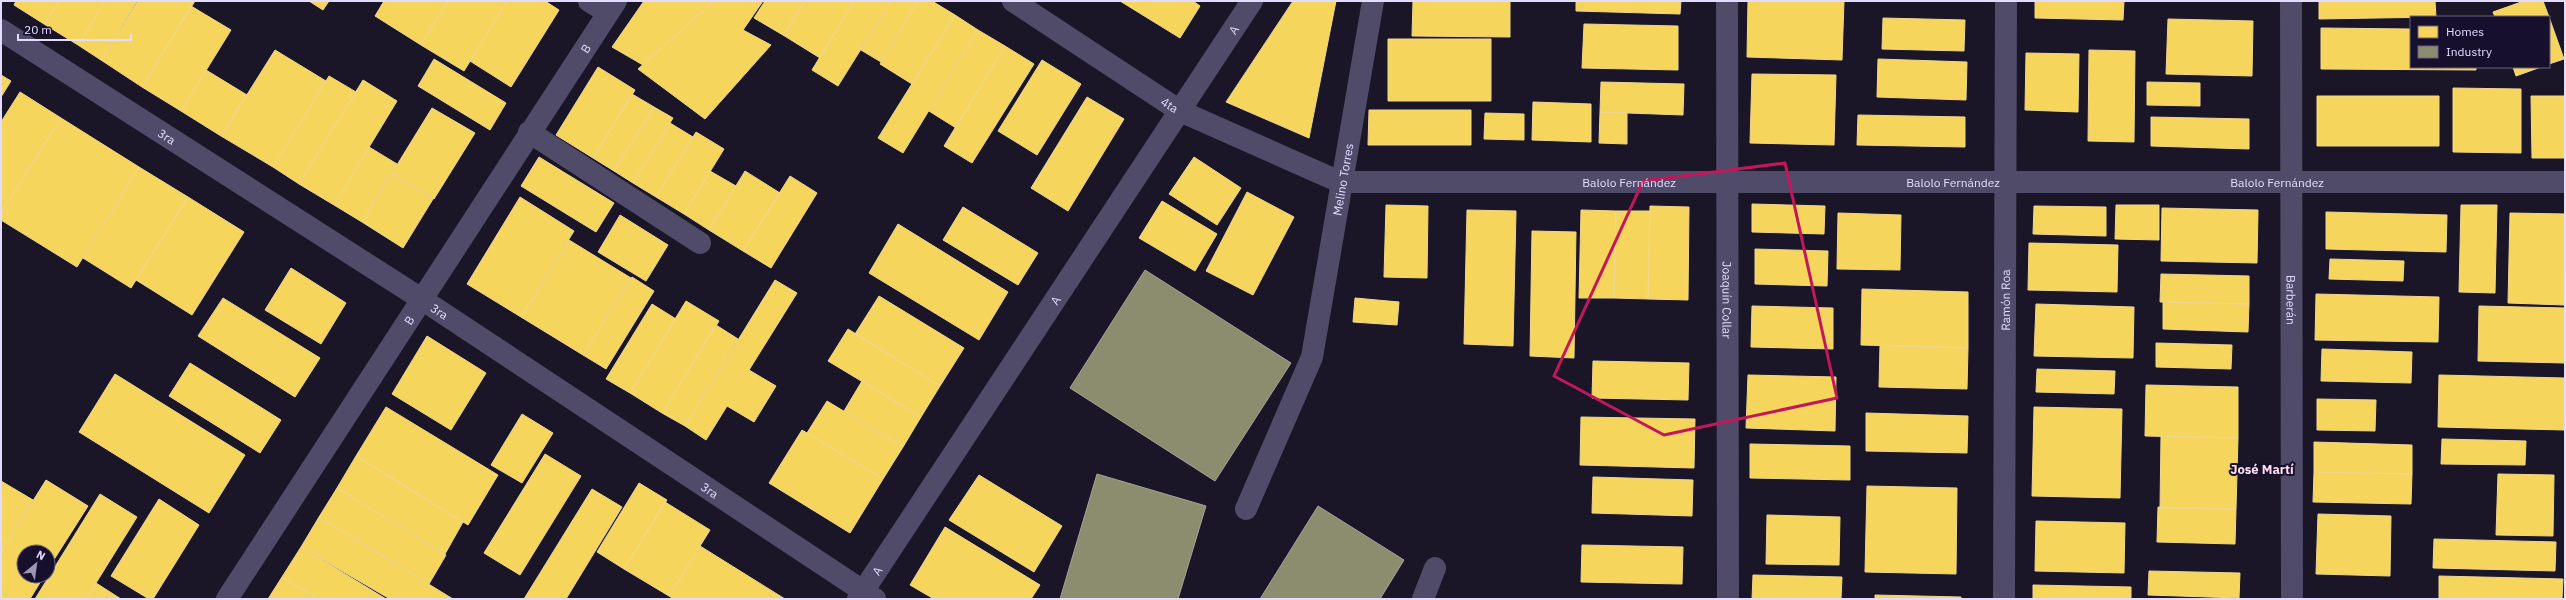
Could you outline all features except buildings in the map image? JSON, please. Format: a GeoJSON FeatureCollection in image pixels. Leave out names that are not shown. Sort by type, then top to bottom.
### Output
{"type":"FeatureCollection","features":[{"type":"Feature","properties":{"kind":"street"},"geometry":{"type":"LineString","coordinates":[[589,1],[612,7]]}},
{"type":"Feature","properties":{"kind":"street","name":"4ta"},"geometry":{"type":"LineString","coordinates":[[1013,1],[1180,111],[1340,182]]}},
{"type":"Feature","properties":{"kind":"street","name":"A"},"geometry":{"type":"LineString","coordinates":[[865,597],[1252,1]]}},
{"type":"Feature","properties":{"kind":"street","name":"Melino Torres"},"geometry":{"type":"LineString","coordinates":[[1246,509],[1312,357],[1340,182],[1373,1]]}},
{"type":"Feature","properties":{"kind":"street","name":"Joaquín Collar"},"geometry":{"type":"LineString","coordinates":[[1727,1],[1729,182],[1728,599]]}},
{"type":"Feature","properties":{"kind":"street","name":"Ramón Roa"},"geometry":{"type":"LineString","coordinates":[[2004,599],[2007,182],[2006,1]]}},
{"type":"Feature","properties":{"kind":"street","name":"Barberán"},"geometry":{"type":"LineString","coordinates":[[2291,1],[2292,599]]}},
{"type":"Feature","properties":{"kind":"street","name":"B"},"geometry":{"type":"LineString","coordinates":[[227,599],[422,300],[529,132],[612,7]]}},
{"type":"Feature","properties":{"kind":"street","name":"3ra"},"geometry":{"type":"LineString","coordinates":[[1,30],[422,300],[865,597]]}},
{"type":"Feature","properties":{"kind":"street"},"geometry":{"type":"LineString","coordinates":[[529,132],[700,243]]}},
{"type":"Feature","properties":{"kind":"street","name":"Balolo Fernández"},"geometry":{"type":"LineString","coordinates":[[1340,182],[2565,182]]}},
{"type":"Feature","properties":{"kind":"street"},"geometry":{"type":"LineString","coordinates":[[1423,599],[1435,568]]}},
{"type":"Feature","properties":{"kind":"highlighted area"},"geometry":{"type":"Polygon","coordinates":[[[1785,163],[1837,398],[1664,435],[1554,376],[1643,181],[1785,163]]]}},
{"type":"Feature","properties":{"kind":"district","name":"José Martí"},"geometry":{"type":"Point","coordinates":[2262,469]}}]}
